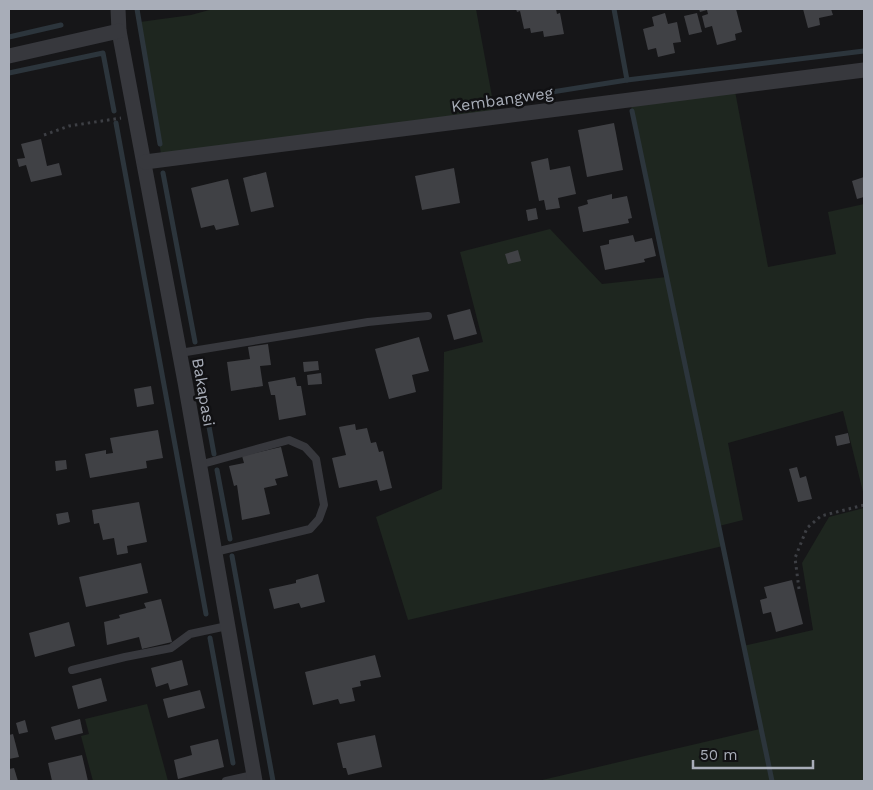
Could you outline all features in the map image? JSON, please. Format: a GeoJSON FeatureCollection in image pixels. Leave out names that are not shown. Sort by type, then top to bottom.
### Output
{"type":"FeatureCollection","features":[{"type":"Feature","properties":{"kind":"street","name":"Bakapasi"},"geometry":{"type":"LineString","coordinates":[[118,9],[119,31],[180,353],[254,778]]}},
{"type":"Feature","properties":{"kind":"street"},"geometry":{"type":"LineString","coordinates":[[9,56],[119,31]]}},
{"type":"Feature","properties":{"kind":"street","name":"Kembangweg"},"geometry":{"type":"LineString","coordinates":[[145,162],[864,70]]}},
{"type":"Feature","properties":{"kind":"lane"},"geometry":{"type":"LineString","coordinates":[[180,353],[368,322],[428,316]]}},
{"type":"Feature","properties":{"kind":"lane"},"geometry":{"type":"LineString","coordinates":[[199,465],[289,440],[305,446],[316,459],[324,506],[319,519],[310,528],[214,552]]}},
{"type":"Feature","properties":{"kind":"lane"},"geometry":{"type":"LineString","coordinates":[[72,670],[171,648],[190,634],[227,626]]}},
{"type":"Feature","properties":{"kind":"lane"},"geometry":{"type":"LineString","coordinates":[[226,781],[254,778]]}},
{"type":"Feature","properties":{"kind":"path"},"geometry":{"type":"LineString","coordinates":[[44,135],[69,126],[136,116]]}},
{"type":"Feature","properties":{"kind":"path"},"geometry":{"type":"LineString","coordinates":[[799,589],[795,558],[807,528],[822,516],[864,505]]}},
{"type":"Feature","properties":{"kind":"shaded area"},"geometry":{"type":"Polygon","coordinates":[[[213,9],[476,9],[495,113],[161,154],[140,22],[191,15],[213,9]]]}},
{"type":"Feature","properties":{"kind":"shaded area"},"geometry":{"type":"Polygon","coordinates":[[[735,91],[768,267],[836,254],[828,212],[864,204],[864,496],[843,411],[728,443],[743,520],[719,526],[723,546],[408,620],[376,517],[442,489],[444,352],[483,342],[460,252],[550,229],[602,284],[667,277],[631,105],[735,91]]]}},
{"type":"Feature","properties":{"kind":"shaded area"},"geometry":{"type":"Polygon","coordinates":[[[864,508],[864,781],[538,781],[760,729],[743,646],[813,630],[802,563],[829,517],[864,508]]]}},
{"type":"Feature","properties":{"kind":"shaded area"},"geometry":{"type":"Polygon","coordinates":[[[147,704],[168,781],[93,781],[81,736],[89,734],[85,719],[147,704]]]}},
{"type":"Feature","properties":{"kind":"building"},"geometry":{"type":"Polygon","coordinates":[[[516,9],[556,9],[557,14],[560,13],[564,34],[544,37],[543,31],[531,33],[530,28],[524,29],[520,11],[517,12],[516,9]]]}},
{"type":"Feature","properties":{"kind":"building"},"geometry":{"type":"Polygon","coordinates":[[[699,9],[736,9],[742,32],[735,34],[736,40],[717,45],[712,26],[705,28],[702,16],[708,14],[707,10],[700,12],[699,9]]]}},
{"type":"Feature","properties":{"kind":"building"},"geometry":{"type":"Polygon","coordinates":[[[803,9],[831,9],[833,15],[819,18],[820,25],[808,28],[803,9]]]}},
{"type":"Feature","properties":{"kind":"building"},"geometry":{"type":"Polygon","coordinates":[[[665,13],[668,24],[677,22],[681,42],[673,43],[675,53],[658,57],[656,48],[648,50],[643,29],[654,26],[652,17],[665,13]]]}},
{"type":"Feature","properties":{"kind":"building"},"geometry":{"type":"Polygon","coordinates":[[[697,13],[702,32],[689,35],[684,16],[697,13]]]}},
{"type":"Feature","properties":{"kind":"building"},"geometry":{"type":"Polygon","coordinates":[[[614,123],[623,170],[587,177],[578,130],[614,123]]]}},
{"type":"Feature","properties":{"kind":"building"},"geometry":{"type":"Polygon","coordinates":[[[41,139],[47,166],[59,163],[62,175],[31,182],[26,165],[19,167],[17,159],[25,158],[21,144],[41,139]]]}},
{"type":"Feature","properties":{"kind":"building"},"geometry":{"type":"Polygon","coordinates":[[[548,158],[550,170],[570,166],[576,194],[558,198],[560,208],[546,210],[544,200],[539,201],[531,162],[548,158]]]}},
{"type":"Feature","properties":{"kind":"building"},"geometry":{"type":"Polygon","coordinates":[[[454,168],[460,203],[422,210],[415,176],[454,168]]]}},
{"type":"Feature","properties":{"kind":"building"},"geometry":{"type":"Polygon","coordinates":[[[266,172],[274,207],[251,212],[243,178],[266,172]]]}},
{"type":"Feature","properties":{"kind":"building"},"geometry":{"type":"Polygon","coordinates":[[[864,177],[864,197],[857,199],[852,181],[864,177]]]}},
{"type":"Feature","properties":{"kind":"building"},"geometry":{"type":"Polygon","coordinates":[[[228,179],[239,225],[216,230],[214,225],[201,228],[191,188],[228,179]]]}},
{"type":"Feature","properties":{"kind":"building"},"geometry":{"type":"Polygon","coordinates":[[[612,194],[612,199],[627,196],[632,218],[628,219],[629,223],[583,232],[578,207],[588,204],[587,200],[612,194]]]}},
{"type":"Feature","properties":{"kind":"building"},"geometry":{"type":"Polygon","coordinates":[[[536,208],[538,219],[528,221],[526,210],[536,208]]]}},
{"type":"Feature","properties":{"kind":"building"},"geometry":{"type":"Polygon","coordinates":[[[633,235],[635,242],[652,238],[656,256],[644,259],[645,262],[605,270],[600,246],[609,244],[609,240],[633,235]]]}},
{"type":"Feature","properties":{"kind":"building"},"geometry":{"type":"Polygon","coordinates":[[[518,250],[521,261],[508,264],[505,254],[518,250]]]}},
{"type":"Feature","properties":{"kind":"building"},"geometry":{"type":"Polygon","coordinates":[[[470,309],[477,334],[454,340],[447,315],[470,309]]]}},
{"type":"Feature","properties":{"kind":"building"},"geometry":{"type":"Polygon","coordinates":[[[419,337],[429,371],[412,375],[416,392],[389,399],[375,349],[419,337]]]}},
{"type":"Feature","properties":{"kind":"building"},"geometry":{"type":"Polygon","coordinates":[[[268,344],[271,365],[260,366],[263,386],[231,391],[227,362],[250,359],[248,347],[268,344]]]}},
{"type":"Feature","properties":{"kind":"building"},"geometry":{"type":"Polygon","coordinates":[[[318,361],[319,370],[304,372],[303,362],[318,361]]]}},
{"type":"Feature","properties":{"kind":"building"},"geometry":{"type":"Polygon","coordinates":[[[321,373],[322,384],[308,385],[307,375],[321,373]]]}},
{"type":"Feature","properties":{"kind":"building"},"geometry":{"type":"Polygon","coordinates":[[[295,377],[297,386],[301,386],[306,415],[279,420],[275,395],[271,395],[268,382],[295,377]]]}},
{"type":"Feature","properties":{"kind":"building"},"geometry":{"type":"Polygon","coordinates":[[[151,386],[154,404],[137,407],[134,389],[151,386]]]}},
{"type":"Feature","properties":{"kind":"building"},"geometry":{"type":"Polygon","coordinates":[[[355,424],[356,430],[367,428],[371,443],[376,442],[379,452],[383,451],[392,488],[380,491],[377,480],[339,488],[332,458],[346,455],[339,427],[355,424]]]}},
{"type":"Feature","properties":{"kind":"building"},"geometry":{"type":"Polygon","coordinates":[[[158,430],[163,458],[146,461],[147,468],[90,478],[85,454],[106,450],[106,454],[113,453],[110,438],[158,430]]]}},
{"type":"Feature","properties":{"kind":"building"},"geometry":{"type":"Polygon","coordinates":[[[848,433],[850,443],[837,446],[835,436],[848,433]]]}},
{"type":"Feature","properties":{"kind":"building"},"geometry":{"type":"Polygon","coordinates":[[[281,447],[288,476],[275,479],[277,485],[264,488],[270,514],[242,520],[237,485],[234,486],[229,466],[244,463],[242,456],[281,447]]]}},
{"type":"Feature","properties":{"kind":"building"},"geometry":{"type":"Polygon","coordinates":[[[66,460],[67,469],[56,471],[55,461],[66,460]]]}},
{"type":"Feature","properties":{"kind":"building"},"geometry":{"type":"Polygon","coordinates":[[[797,467],[800,478],[806,476],[812,499],[798,502],[789,469],[797,467]]]}},
{"type":"Feature","properties":{"kind":"building"},"geometry":{"type":"Polygon","coordinates":[[[139,502],[147,542],[127,546],[128,553],[117,555],[114,538],[103,540],[99,523],[94,524],[92,510],[139,502]]]}},
{"type":"Feature","properties":{"kind":"building"},"geometry":{"type":"Polygon","coordinates":[[[68,512],[70,522],[58,525],[56,514],[68,512]]]}},
{"type":"Feature","properties":{"kind":"building"},"geometry":{"type":"Polygon","coordinates":[[[141,563],[148,593],[86,607],[79,577],[141,563]]]}},
{"type":"Feature","properties":{"kind":"building"},"geometry":{"type":"Polygon","coordinates":[[[318,574],[325,602],[301,608],[299,603],[274,609],[269,589],[296,583],[296,580],[318,574]]]}},
{"type":"Feature","properties":{"kind":"building"},"geometry":{"type":"Polygon","coordinates":[[[792,580],[803,624],[776,632],[771,612],[763,614],[760,600],[767,598],[764,587],[792,580]]]}},
{"type":"Feature","properties":{"kind":"building"},"geometry":{"type":"Polygon","coordinates":[[[161,599],[172,642],[142,649],[139,637],[107,645],[104,622],[120,618],[119,615],[146,608],[144,603],[161,599]]]}},
{"type":"Feature","properties":{"kind":"building"},"geometry":{"type":"Polygon","coordinates":[[[69,622],[75,646],[35,657],[29,633],[69,622]]]}},
{"type":"Feature","properties":{"kind":"building"},"geometry":{"type":"Polygon","coordinates":[[[375,655],[381,677],[360,681],[361,686],[352,688],[355,701],[340,704],[338,699],[313,705],[305,672],[375,655]]]}},
{"type":"Feature","properties":{"kind":"building"},"geometry":{"type":"Polygon","coordinates":[[[182,660],[188,685],[170,690],[168,683],[156,687],[151,668],[182,660]]]}},
{"type":"Feature","properties":{"kind":"building"},"geometry":{"type":"Polygon","coordinates":[[[101,678],[107,701],[78,709],[72,686],[101,678]]]}},
{"type":"Feature","properties":{"kind":"building"},"geometry":{"type":"Polygon","coordinates":[[[200,690],[205,708],[168,718],[163,699],[200,690]]]}},
{"type":"Feature","properties":{"kind":"building"},"geometry":{"type":"Polygon","coordinates":[[[80,719],[83,733],[55,740],[51,727],[80,719]]]}},
{"type":"Feature","properties":{"kind":"building"},"geometry":{"type":"Polygon","coordinates":[[[25,720],[28,732],[19,734],[16,723],[25,720]]]}},
{"type":"Feature","properties":{"kind":"building"},"geometry":{"type":"Polygon","coordinates":[[[13,734],[19,757],[9,759],[9,735],[13,734]]]}},
{"type":"Feature","properties":{"kind":"building"},"geometry":{"type":"Polygon","coordinates":[[[375,735],[382,767],[348,775],[346,768],[343,768],[337,743],[375,735]]]}},
{"type":"Feature","properties":{"kind":"building"},"geometry":{"type":"Polygon","coordinates":[[[218,739],[224,767],[178,779],[174,760],[192,755],[190,746],[218,739]]]}},
{"type":"Feature","properties":{"kind":"building"},"geometry":{"type":"Polygon","coordinates":[[[82,755],[88,781],[52,781],[48,763],[82,755]]]}},
{"type":"Feature","properties":{"kind":"building"},"geometry":{"type":"Polygon","coordinates":[[[14,768],[18,781],[9,781],[9,769],[14,768]]]}},
{"type":"Feature","properties":{"kind":"waterway"},"geometry":{"type":"LineString","coordinates":[[137,9],[160,144]]}},
{"type":"Feature","properties":{"kind":"waterway"},"geometry":{"type":"LineString","coordinates":[[614,9],[627,80]]}},
{"type":"Feature","properties":{"kind":"waterway"},"geometry":{"type":"LineString","coordinates":[[9,37],[61,25]]}},
{"type":"Feature","properties":{"kind":"waterway"},"geometry":{"type":"LineString","coordinates":[[495,101],[627,80],[864,51]]}},
{"type":"Feature","properties":{"kind":"waterway"},"geometry":{"type":"LineString","coordinates":[[9,73],[103,53],[114,111]]}},
{"type":"Feature","properties":{"kind":"waterway"},"geometry":{"type":"LineString","coordinates":[[632,111],[772,781]]}},
{"type":"Feature","properties":{"kind":"waterway"},"geometry":{"type":"LineString","coordinates":[[116,123],[206,614]]}},
{"type":"Feature","properties":{"kind":"waterway"},"geometry":{"type":"LineString","coordinates":[[163,173],[195,342]]}},
{"type":"Feature","properties":{"kind":"waterway"},"geometry":{"type":"LineString","coordinates":[[197,361],[214,454]]}},
{"type":"Feature","properties":{"kind":"waterway"},"geometry":{"type":"LineString","coordinates":[[217,470],[230,539]]}},
{"type":"Feature","properties":{"kind":"waterway"},"geometry":{"type":"LineString","coordinates":[[232,556],[273,781]]}},
{"type":"Feature","properties":{"kind":"waterway"},"geometry":{"type":"LineString","coordinates":[[210,638],[233,763]]}}]}
